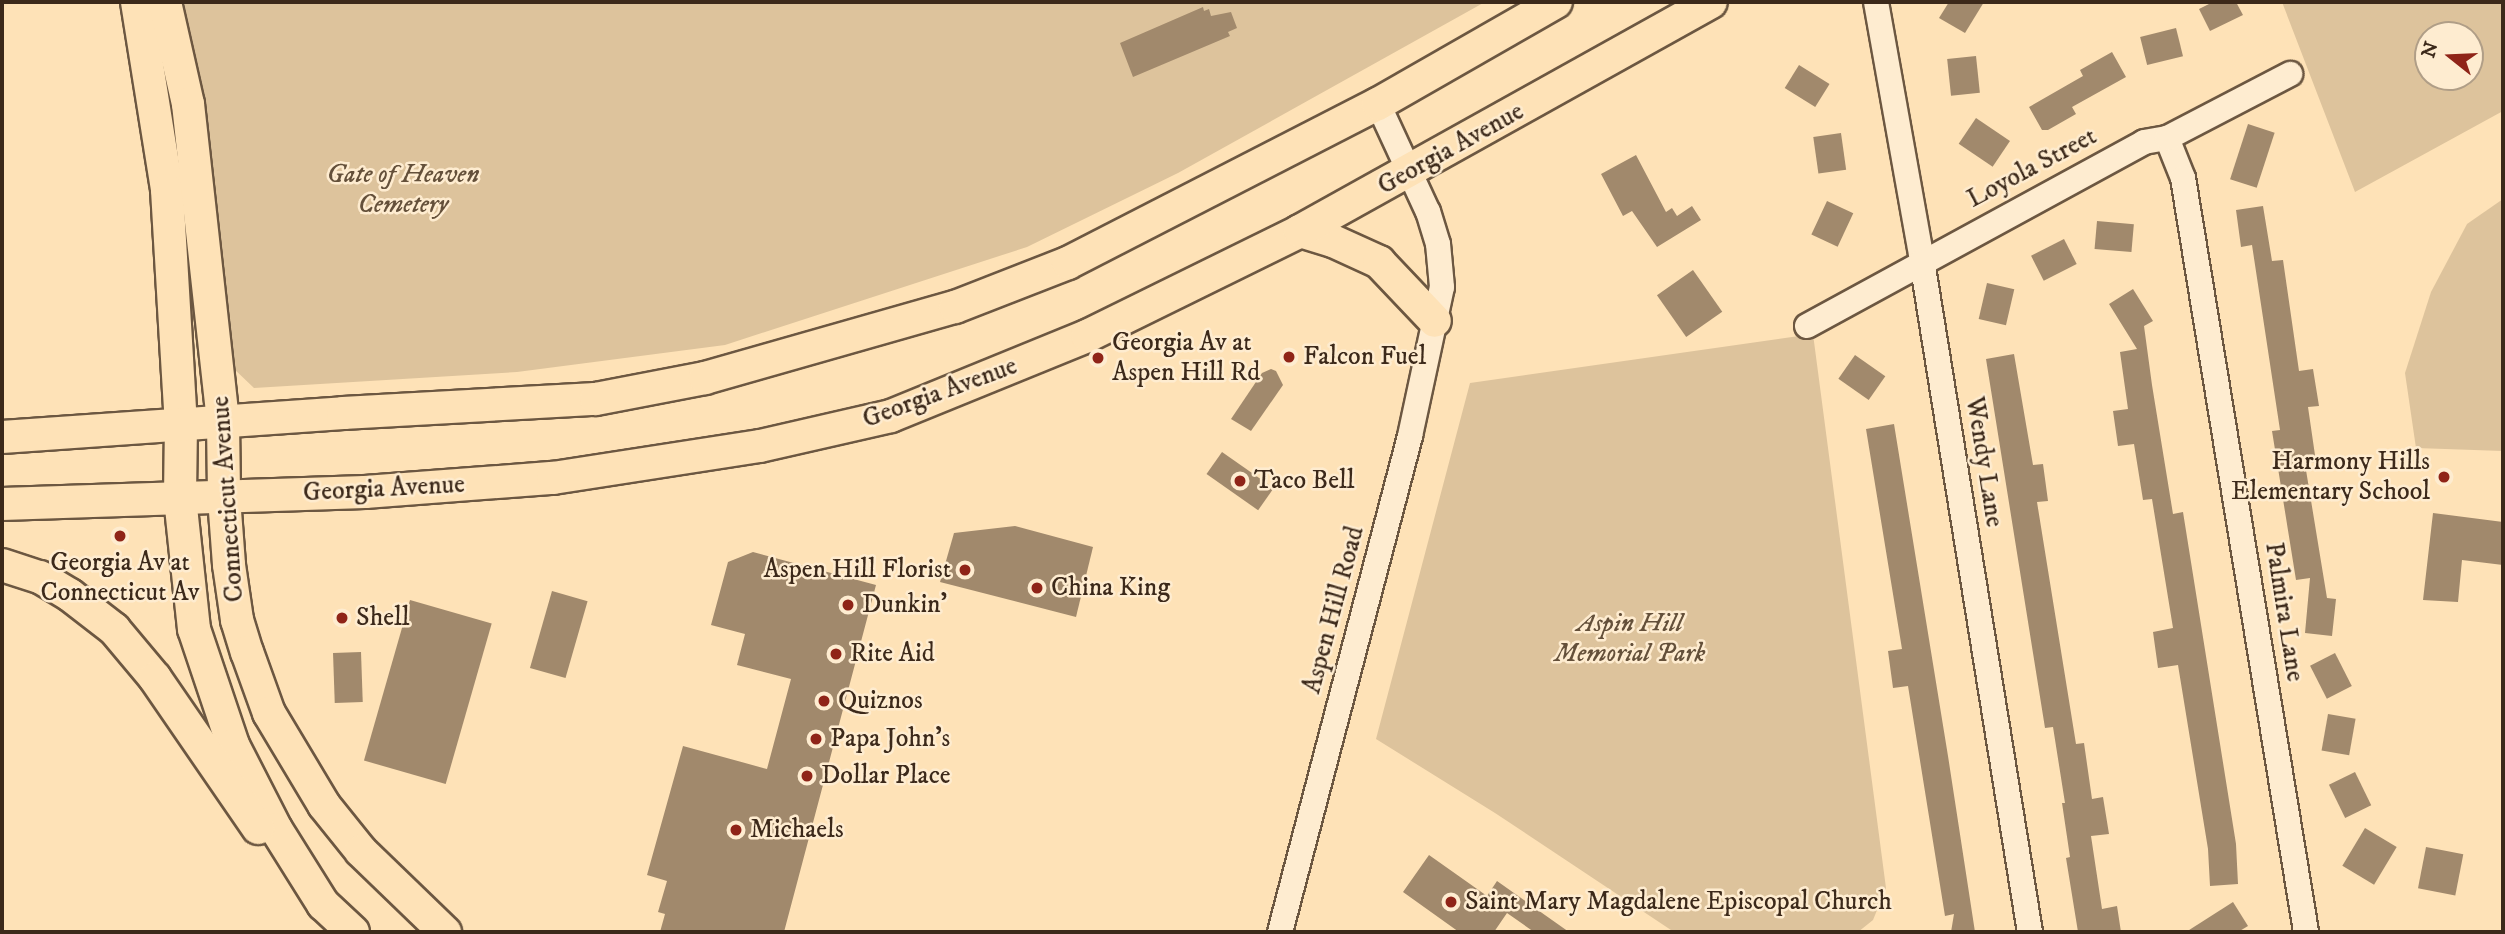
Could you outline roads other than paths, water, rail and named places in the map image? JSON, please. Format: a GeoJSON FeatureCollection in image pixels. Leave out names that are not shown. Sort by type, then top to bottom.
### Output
{"type":"FeatureCollection","features":[{"type":"Feature","properties":{"kind":"main road","name":"Connecticut Avenue"},"geometry":{"type":"LineString","coordinates":[[137,2],[167,190],[181,424],[180,498],[187,587],[204,666],[233,745],[256,790],[323,904],[353,932]]}},
{"type":"Feature","properties":{"kind":"main road","name":"Connecticut Avenue"},"geometry":{"type":"LineString","coordinates":[[165,2],[188,104],[223,422],[223,498],[237,620],[269,713],[304,775],[342,829],[445,932]]}},
{"type":"Feature","properties":{"kind":"main road"},"geometry":{"type":"LineString","coordinates":[[2,437],[596,399],[705,378],[955,307],[1068,263],[1378,104],[1556,2]]}},
{"type":"Feature","properties":{"kind":"main road","name":"Georgia Avenue"},"geometry":{"type":"LineString","coordinates":[[2,504],[365,492],[553,478],[760,446],[891,416],[1087,336],[1300,232],[1710,2]]}},
{"type":"Feature","properties":{"kind":"main road"},"geometry":{"type":"LineString","coordinates":[[1300,232],[1333,241],[1379,262],[1435,321]]}},
{"type":"Feature","properties":{"kind":"main road"},"geometry":{"type":"LineString","coordinates":[[2,565],[40,578],[70,594],[94,611],[133,649],[272,848],[323,904]]}},
{"type":"Feature","properties":{"kind":"street","name":"Wendy Lane"},"geometry":{"type":"LineString","coordinates":[[1876,2],[1922,261],[2030,932]]}},
{"type":"Feature","properties":{"kind":"street","name":"Loyola Street"},"geometry":{"type":"LineString","coordinates":[[1807,326],[2144,142],[2167,138],[2290,74]]}},
{"type":"Feature","properties":{"kind":"street","name":"Aspen Hill Road"},"geometry":{"type":"LineString","coordinates":[[1280,932],[1410,436],[1441,287],[1438,244],[1411,172],[1378,104]]}},
{"type":"Feature","properties":{"kind":"street","name":"Palmira Lane"},"geometry":{"type":"LineString","coordinates":[[2167,138],[2182,178],[2306,932]]}},
{"type":"Feature","properties":{"kind":"place","name":"Falcon Fuel"},"geometry":{"type":"Point","coordinates":[1289,357]}},
{"type":"Feature","properties":{"kind":"place","name":"Georgia Av at Aspen Hill Rd"},"geometry":{"type":"Point","coordinates":[1098,358]}},
{"type":"Feature","properties":{"kind":"place","name":"Harmony Hills Elementary School"},"geometry":{"type":"Point","coordinates":[2444,477]}},
{"type":"Feature","properties":{"kind":"place","name":"Taco Bell"},"geometry":{"type":"Point","coordinates":[1240,481]}},
{"type":"Feature","properties":{"kind":"place","name":"Georgia Av at Connecticut Av"},"geometry":{"type":"Point","coordinates":[120,536]}},
{"type":"Feature","properties":{"kind":"place","name":"Aspen Hill Florist"},"geometry":{"type":"Point","coordinates":[965,570]}},
{"type":"Feature","properties":{"kind":"place","name":"China King"},"geometry":{"type":"Point","coordinates":[1037,588]}},
{"type":"Feature","properties":{"kind":"place","name":"Dunkin'"},"geometry":{"type":"Point","coordinates":[848,605]}},
{"type":"Feature","properties":{"kind":"place","name":"Shell"},"geometry":{"type":"Point","coordinates":[342,618]}},
{"type":"Feature","properties":{"kind":"place","name":"Rite Aid"},"geometry":{"type":"Point","coordinates":[836,654]}},
{"type":"Feature","properties":{"kind":"place","name":"Quiznos"},"geometry":{"type":"Point","coordinates":[824,701]}},
{"type":"Feature","properties":{"kind":"place","name":"Papa John's"},"geometry":{"type":"Point","coordinates":[816,739]}},
{"type":"Feature","properties":{"kind":"place","name":"Dollar Place"},"geometry":{"type":"Point","coordinates":[807,776]}},
{"type":"Feature","properties":{"kind":"place","name":"Michaels"},"geometry":{"type":"Point","coordinates":[736,830]}},
{"type":"Feature","properties":{"kind":"place","name":"Saint Mary Magdalene Episcopal Church"},"geometry":{"type":"Point","coordinates":[1451,902]}},
{"type":"Feature","properties":{"kind":"park label","name":"Gate of Heaven Cemetery"},"geometry":{"type":"Point","coordinates":[403,190]}},
{"type":"Feature","properties":{"kind":"park label","name":"Aspin Hill Memorial Park"},"geometry":{"type":"Point","coordinates":[1630,639]}}]}
